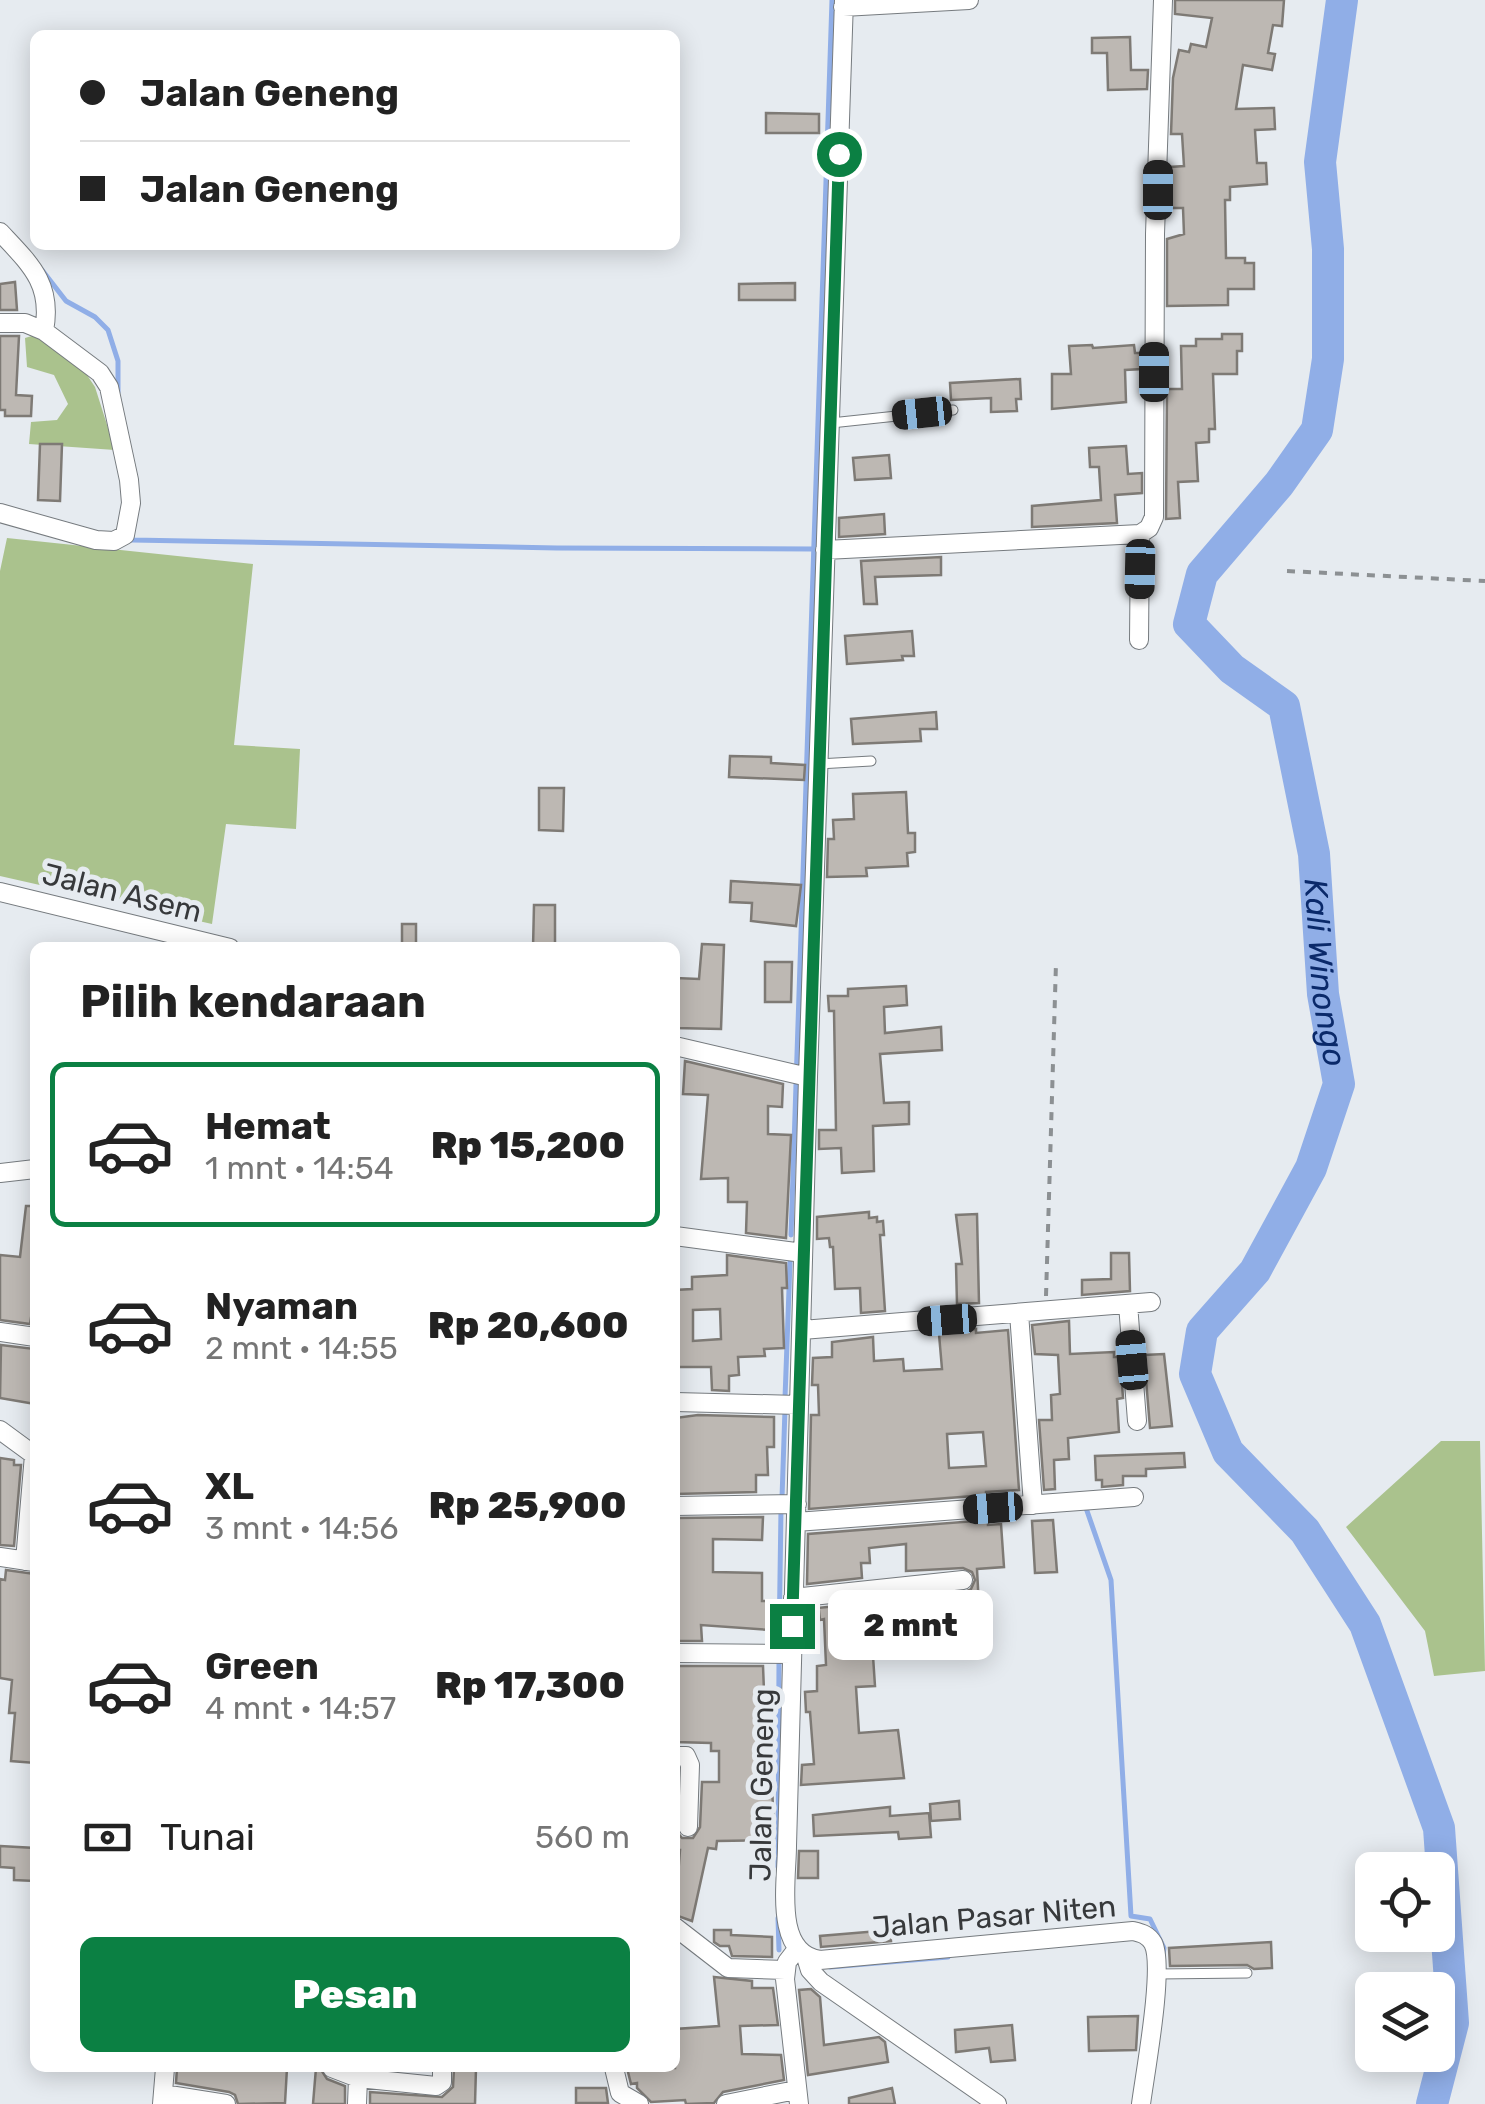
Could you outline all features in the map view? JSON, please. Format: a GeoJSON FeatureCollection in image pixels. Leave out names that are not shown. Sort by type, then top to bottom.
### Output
{"type":"FeatureCollection","features":[{"type":"Feature","properties":{"kind":"street"},"geometry":{"type":"LineString","coordinates":[[843,4],[970,0]]}},
{"type":"Feature","properties":{"kind":"street"},"geometry":{"type":"LineString","coordinates":[[826,550],[1140,534],[1149,528],[1154,517],[1154,234],[1163,0]]}},
{"type":"Feature","properties":{"kind":"street","name":"Jalan Geneng"},"geometry":{"type":"LineString","coordinates":[[802,1953],[788,1926],[793,1598],[788,1405],[802,1330],[843,4]]}},
{"type":"Feature","properties":{"kind":"street"},"geometry":{"type":"LineString","coordinates":[[0,232],[30,263],[41,282],[48,302],[44,330]]}},
{"type":"Feature","properties":{"kind":"street"},"geometry":{"type":"LineString","coordinates":[[0,323],[25,323],[44,330],[100,373],[109,387],[129,480],[128,529],[114,541],[96,540],[0,512]]}},
{"type":"Feature","properties":{"kind":"street"},"geometry":{"type":"LineString","coordinates":[[1138,640],[1140,534]]}},
{"type":"Feature","properties":{"kind":"street","name":"Jalan Asem"},"geometry":{"type":"LineString","coordinates":[[0,892],[205,942]]}},
{"type":"Feature","properties":{"kind":"street"},"geometry":{"type":"LineString","coordinates":[[680,1047],[808,1077]]}},
{"type":"Feature","properties":{"kind":"street"},"geometry":{"type":"LineString","coordinates":[[0,1172],[30,1169]]}},
{"type":"Feature","properties":{"kind":"street"},"geometry":{"type":"LineString","coordinates":[[680,1237],[803,1253]]}},
{"type":"Feature","properties":{"kind":"street"},"geometry":{"type":"LineString","coordinates":[[802,1330],[1151,1302]]}},
{"type":"Feature","properties":{"kind":"street"},"geometry":{"type":"LineString","coordinates":[[1128,1304],[1137,1421]]}},
{"type":"Feature","properties":{"kind":"street"},"geometry":{"type":"LineString","coordinates":[[1019,1313],[1033,1505]]}},
{"type":"Feature","properties":{"kind":"street"},"geometry":{"type":"LineString","coordinates":[[0,1332],[30,1336]]}},
{"type":"Feature","properties":{"kind":"street"},"geometry":{"type":"LineString","coordinates":[[680,1402],[788,1405]]}},
{"type":"Feature","properties":{"kind":"street"},"geometry":{"type":"LineString","coordinates":[[0,1430],[30,1451]]}},
{"type":"Feature","properties":{"kind":"street"},"geometry":{"type":"LineString","coordinates":[[680,1506],[1033,1505],[1134,1497]]}},
{"type":"Feature","properties":{"kind":"street"},"geometry":{"type":"LineString","coordinates":[[0,1557],[30,1561]]}},
{"type":"Feature","properties":{"kind":"street"},"geometry":{"type":"LineString","coordinates":[[793,1598],[963,1580]]}},
{"type":"Feature","properties":{"kind":"street"},"geometry":{"type":"LineString","coordinates":[[680,1652],[792,1654]]}},
{"type":"Feature","properties":{"kind":"street"},"geometry":{"type":"LineString","coordinates":[[680,1756],[686,1756],[690,1766],[688,1827]]}},
{"type":"Feature","properties":{"kind":"street"},"geometry":{"type":"LineString","coordinates":[[680,1931],[728,1968],[785,1970],[802,1953],[821,1982],[997,2104]]}},
{"type":"Feature","properties":{"kind":"street","name":"Jalan Pasar Niten"},"geometry":{"type":"LineString","coordinates":[[802,1953],[820,1960],[1133,1931],[1146,1935],[1162,1974],[1142,2104]]}},
{"type":"Feature","properties":{"kind":"street"},"geometry":{"type":"LineString","coordinates":[[726,2104],[798,2097],[785,1970]]}},
{"type":"Feature","properties":{"kind":"street"},"geometry":{"type":"LineString","coordinates":[[165,2072],[162,2099],[226,2104]]}},
{"type":"Feature","properties":{"kind":"street"},"geometry":{"type":"LineString","coordinates":[[342,2072],[358,2078],[438,2086],[442,2072]]}},
{"type":"Feature","properties":{"kind":"street"},"geometry":{"type":"LineString","coordinates":[[615,2072],[620,2093],[639,2104]]}},
{"type":"Feature","properties":{"kind":"street"},"geometry":{"type":"LineString","coordinates":[[357,2104],[358,2078]]}},
{"type":"Feature","properties":{"kind":"lane"},"geometry":{"type":"LineString","coordinates":[[830,423],[953,410]]}},
{"type":"Feature","properties":{"kind":"lane"},"geometry":{"type":"LineString","coordinates":[[818,764],[870,761]]}},
{"type":"Feature","properties":{"kind":"lane"},"geometry":{"type":"LineString","coordinates":[[1162,1974],[1246,1973]]}},
{"type":"Feature","properties":{"kind":"path"},"geometry":{"type":"LineString","coordinates":[[1287,571],[1485,581]]}},
{"type":"Feature","properties":{"kind":"path"},"geometry":{"type":"LineString","coordinates":[[1046,1311],[1056,962]]}},
{"type":"Feature","properties":{"kind":"green space"},"geometry":{"type":"Polygon","coordinates":[[[35,335],[81,366],[95,387],[115,450],[29,444],[31,422],[57,420],[68,404],[54,375],[27,367],[25,338],[35,335]]]}},
{"type":"Feature","properties":{"kind":"green space"},"geometry":{"type":"Polygon","coordinates":[[[7,538],[253,564],[234,745],[300,749],[296,829],[226,824],[212,924],[0,876],[0,571],[7,538]]]}},
{"type":"Feature","properties":{"kind":"green space"},"geometry":{"type":"Polygon","coordinates":[[[1441,1441],[1480,1441],[1485,1671],[1434,1676],[1425,1631],[1346,1527],[1441,1441]]]}},
{"type":"Feature","properties":{"kind":"building"},"geometry":{"type":"Polygon","coordinates":[[[1175,0],[1284,0],[1282,26],[1273,25],[1268,53],[1275,54],[1272,70],[1243,65],[1236,109],[1274,108],[1275,129],[1255,130],[1257,163],[1266,163],[1267,184],[1230,187],[1230,200],[1225,200],[1226,258],[1245,258],[1245,263],[1254,263],[1254,289],[1228,289],[1228,305],[1167,306],[1167,239],[1184,234],[1183,208],[1169,208],[1170,167],[1184,166],[1182,134],[1171,134],[1173,78],[1179,50],[1189,52],[1191,44],[1206,47],[1212,18],[1175,14],[1175,0]]]}},
{"type":"Feature","properties":{"kind":"building"},"geometry":{"type":"Polygon","coordinates":[[[1130,37],[1131,70],[1148,70],[1147,89],[1108,90],[1107,53],[1092,53],[1092,38],[1130,37]]]}},
{"type":"Feature","properties":{"kind":"building"},"geometry":{"type":"Polygon","coordinates":[[[766,113],[819,114],[819,133],[766,133],[766,113]]]}},
{"type":"Feature","properties":{"kind":"building"},"geometry":{"type":"Polygon","coordinates":[[[15,282],[17,310],[0,310],[0,284],[15,282]]]}},
{"type":"Feature","properties":{"kind":"building"},"geometry":{"type":"Polygon","coordinates":[[[795,283],[795,300],[739,300],[739,284],[795,283]]]}},
{"type":"Feature","properties":{"kind":"building"},"geometry":{"type":"Polygon","coordinates":[[[1222,334],[1242,334],[1237,374],[1213,374],[1215,429],[1209,429],[1209,442],[1196,443],[1198,481],[1178,482],[1180,518],[1166,519],[1167,389],[1182,389],[1181,346],[1196,346],[1196,339],[1222,339],[1222,334]]]}},
{"type":"Feature","properties":{"kind":"building"},"geometry":{"type":"Polygon","coordinates":[[[0,336],[19,336],[16,395],[32,396],[31,416],[5,416],[5,410],[0,410],[0,336]]]}},
{"type":"Feature","properties":{"kind":"building"},"geometry":{"type":"Polygon","coordinates":[[[1134,345],[1135,353],[1142,353],[1142,369],[1125,370],[1126,402],[1052,409],[1052,374],[1071,374],[1069,346],[1134,345]]]}},
{"type":"Feature","properties":{"kind":"building"},"geometry":{"type":"Polygon","coordinates":[[[1020,379],[1017,411],[991,412],[991,398],[951,400],[950,383],[1020,379]]]}},
{"type":"Feature","properties":{"kind":"building"},"geometry":{"type":"Polygon","coordinates":[[[40,444],[62,444],[60,501],[38,500],[40,444]]]}},
{"type":"Feature","properties":{"kind":"building"},"geometry":{"type":"Polygon","coordinates":[[[1126,446],[1128,474],[1142,473],[1142,493],[1115,495],[1117,523],[1032,527],[1032,506],[1101,500],[1099,467],[1090,467],[1089,448],[1126,446]]]}},
{"type":"Feature","properties":{"kind":"building"},"geometry":{"type":"Polygon","coordinates":[[[889,455],[891,478],[855,480],[853,458],[889,455]]]}},
{"type":"Feature","properties":{"kind":"building"},"geometry":{"type":"Polygon","coordinates":[[[884,514],[885,534],[839,537],[839,518],[884,514]]]}},
{"type":"Feature","properties":{"kind":"building"},"geometry":{"type":"Polygon","coordinates":[[[941,557],[941,575],[875,577],[877,604],[864,604],[861,561],[941,557]]]}},
{"type":"Feature","properties":{"kind":"building"},"geometry":{"type":"Polygon","coordinates":[[[912,631],[914,656],[847,664],[845,636],[912,631]]]}},
{"type":"Feature","properties":{"kind":"building"},"geometry":{"type":"Polygon","coordinates":[[[936,712],[937,729],[920,729],[921,741],[853,744],[851,719],[936,712]]]}},
{"type":"Feature","properties":{"kind":"building"},"geometry":{"type":"Polygon","coordinates":[[[730,756],[771,757],[771,763],[805,765],[804,780],[729,777],[730,756]]]}},
{"type":"Feature","properties":{"kind":"building"},"geometry":{"type":"Polygon","coordinates":[[[539,788],[564,788],[563,831],[539,830],[539,788]]]}},
{"type":"Feature","properties":{"kind":"building"},"geometry":{"type":"Polygon","coordinates":[[[906,792],[908,833],[915,833],[915,852],[907,853],[908,866],[866,868],[867,876],[827,877],[833,820],[854,819],[853,794],[906,792]]]}},
{"type":"Feature","properties":{"kind":"building"},"geometry":{"type":"Polygon","coordinates":[[[731,881],[801,885],[796,926],[751,921],[752,903],[730,902],[731,881]]]}},
{"type":"Feature","properties":{"kind":"building"},"geometry":{"type":"Polygon","coordinates":[[[534,905],[555,905],[555,942],[533,942],[534,905]]]}},
{"type":"Feature","properties":{"kind":"building"},"geometry":{"type":"Polygon","coordinates":[[[402,924],[416,924],[416,942],[402,942],[402,924]]]}},
{"type":"Feature","properties":{"kind":"building"},"geometry":{"type":"Polygon","coordinates":[[[702,944],[724,945],[721,1029],[680,1028],[680,978],[699,979],[702,944]]]}},
{"type":"Feature","properties":{"kind":"building"},"geometry":{"type":"Polygon","coordinates":[[[765,962],[792,962],[791,1002],[765,1002],[765,962]]]}},
{"type":"Feature","properties":{"kind":"building"},"geometry":{"type":"Polygon","coordinates":[[[906,986],[907,1005],[884,1007],[885,1033],[941,1027],[942,1050],[880,1054],[884,1103],[909,1102],[909,1124],[873,1126],[874,1171],[842,1173],[841,1148],[819,1149],[819,1130],[836,1130],[834,1011],[829,1011],[828,996],[848,996],[848,989],[906,986]]]}},
{"type":"Feature","properties":{"kind":"building"},"geometry":{"type":"Polygon","coordinates":[[[685,1061],[783,1084],[782,1107],[768,1106],[768,1134],[791,1135],[786,1238],[746,1233],[747,1202],[728,1202],[728,1178],[701,1179],[708,1095],[683,1094],[685,1061]]]}},
{"type":"Feature","properties":{"kind":"building"},"geometry":{"type":"Polygon","coordinates":[[[26,1206],[30,1206],[30,1324],[0,1320],[0,1255],[20,1257],[26,1206]]]}},
{"type":"Feature","properties":{"kind":"building"},"geometry":{"type":"Polygon","coordinates":[[[869,1212],[869,1218],[883,1221],[884,1235],[880,1235],[885,1311],[861,1313],[860,1288],[835,1289],[833,1247],[829,1238],[817,1239],[817,1217],[869,1212]]]}},
{"type":"Feature","properties":{"kind":"building"},"geometry":{"type":"Polygon","coordinates":[[[977,1214],[979,1303],[957,1304],[956,1264],[962,1264],[956,1215],[977,1214]]]}},
{"type":"Feature","properties":{"kind":"building"},"geometry":{"type":"Polygon","coordinates":[[[1111,1253],[1129,1253],[1130,1291],[1082,1295],[1082,1280],[1111,1279],[1111,1253]]]}},
{"type":"Feature","properties":{"kind":"building"},"geometry":{"type":"Polygon","coordinates":[[[727,1255],[786,1263],[787,1288],[782,1288],[784,1348],[764,1349],[765,1356],[738,1357],[739,1375],[729,1376],[729,1391],[712,1390],[711,1367],[680,1367],[680,1290],[692,1289],[692,1277],[727,1275],[727,1255]],[[720,1309],[693,1310],[693,1341],[721,1339],[720,1309]]]}},
{"type":"Feature","properties":{"kind":"building"},"geometry":{"type":"Polygon","coordinates":[[[1069,1321],[1070,1354],[1114,1352],[1114,1357],[1120,1357],[1123,1398],[1117,1399],[1119,1432],[1068,1438],[1069,1459],[1054,1460],[1055,1489],[1044,1490],[1039,1420],[1052,1420],[1051,1395],[1060,1394],[1058,1355],[1035,1354],[1032,1325],[1069,1321]]]}},
{"type":"Feature","properties":{"kind":"building"},"geometry":{"type":"Polygon","coordinates":[[[1008,1330],[1019,1490],[809,1509],[811,1415],[819,1415],[818,1385],[812,1385],[813,1358],[832,1357],[832,1342],[873,1337],[874,1361],[903,1359],[904,1371],[942,1369],[939,1334],[1008,1330]],[[983,1432],[947,1434],[949,1468],[986,1466],[983,1432]]]}},
{"type":"Feature","properties":{"kind":"building"},"geometry":{"type":"Polygon","coordinates":[[[1,1345],[30,1348],[30,1403],[0,1398],[1,1345]]]}},
{"type":"Feature","properties":{"kind":"building"},"geometry":{"type":"Polygon","coordinates":[[[1164,1354],[1172,1426],[1150,1428],[1144,1355],[1164,1354]]]}},
{"type":"Feature","properties":{"kind":"building"},"geometry":{"type":"Polygon","coordinates":[[[680,1417],[774,1417],[774,1447],[767,1447],[768,1475],[756,1475],[756,1492],[680,1494],[680,1417]]]}},
{"type":"Feature","properties":{"kind":"building"},"geometry":{"type":"Polygon","coordinates":[[[1184,1453],[1185,1467],[1146,1469],[1146,1476],[1123,1476],[1123,1485],[1102,1487],[1102,1480],[1096,1480],[1095,1456],[1184,1453]]]}},
{"type":"Feature","properties":{"kind":"building"},"geometry":{"type":"Polygon","coordinates":[[[0,1458],[21,1465],[14,1546],[0,1545],[0,1458]]]}},
{"type":"Feature","properties":{"kind":"building"},"geometry":{"type":"Polygon","coordinates":[[[763,1517],[762,1540],[713,1539],[713,1572],[762,1573],[762,1601],[771,1601],[770,1630],[701,1625],[702,1641],[680,1641],[680,1518],[763,1517]]]}},
{"type":"Feature","properties":{"kind":"building"},"geometry":{"type":"Polygon","coordinates":[[[988,1520],[988,1525],[1001,1524],[1004,1567],[977,1569],[979,1607],[947,1608],[951,1649],[873,1656],[875,1686],[856,1687],[859,1733],[898,1730],[904,1778],[801,1785],[802,1765],[814,1764],[805,1692],[817,1691],[817,1666],[826,1665],[824,1619],[820,1620],[819,1611],[808,1609],[893,1600],[895,1636],[933,1632],[931,1596],[965,1592],[975,1580],[972,1572],[963,1568],[906,1571],[906,1544],[869,1548],[870,1563],[861,1563],[862,1578],[807,1584],[808,1534],[988,1520]]]}},
{"type":"Feature","properties":{"kind":"building"},"geometry":{"type":"Polygon","coordinates":[[[1053,1520],[1057,1572],[1035,1573],[1032,1521],[1053,1520]]]}},
{"type":"Feature","properties":{"kind":"building"},"geometry":{"type":"Polygon","coordinates":[[[6,1570],[30,1573],[30,1763],[11,1761],[15,1713],[9,1713],[12,1680],[0,1678],[0,1579],[5,1580],[6,1570]]]}},
{"type":"Feature","properties":{"kind":"building"},"geometry":{"type":"Polygon","coordinates":[[[680,1666],[763,1666],[766,1741],[761,1741],[761,1781],[772,1781],[774,1840],[717,1841],[716,1849],[708,1848],[692,1921],[680,1917],[680,1836],[693,1838],[700,1827],[702,1782],[719,1782],[719,1751],[711,1751],[711,1743],[680,1742],[680,1666]]]}},
{"type":"Feature","properties":{"kind":"building"},"geometry":{"type":"Polygon","coordinates":[[[959,1801],[960,1819],[931,1821],[930,1804],[959,1801]]]}},
{"type":"Feature","properties":{"kind":"building"},"geometry":{"type":"Polygon","coordinates":[[[890,1807],[890,1816],[929,1813],[931,1837],[899,1839],[898,1832],[814,1836],[813,1815],[890,1807]]]}},
{"type":"Feature","properties":{"kind":"building"},"geometry":{"type":"Polygon","coordinates":[[[0,1846],[30,1848],[30,1881],[14,1880],[14,1868],[0,1867],[0,1846]]]}},
{"type":"Feature","properties":{"kind":"building"},"geometry":{"type":"Polygon","coordinates":[[[799,1851],[818,1851],[818,1878],[798,1878],[799,1851]]]}},
{"type":"Feature","properties":{"kind":"building"},"geometry":{"type":"Polygon","coordinates":[[[714,1930],[772,1937],[772,1957],[732,1956],[729,1946],[714,1942],[714,1930]]]}},
{"type":"Feature","properties":{"kind":"building"},"geometry":{"type":"Polygon","coordinates":[[[890,1930],[891,1941],[821,1947],[820,1936],[890,1930]]]}},
{"type":"Feature","properties":{"kind":"building"},"geometry":{"type":"Polygon","coordinates":[[[1271,1942],[1272,1968],[1170,1966],[1169,1948],[1271,1942]]]}},
{"type":"Feature","properties":{"kind":"building"},"geometry":{"type":"Polygon","coordinates":[[[714,1977],[752,1981],[752,1988],[773,1988],[778,2025],[740,2026],[742,2054],[781,2055],[784,2080],[723,2092],[714,2103],[686,2104],[685,2100],[651,2102],[637,2083],[631,2084],[628,2072],[680,2072],[680,2029],[719,2026],[714,1977]]]}},
{"type":"Feature","properties":{"kind":"building"},"geometry":{"type":"Polygon","coordinates":[[[811,1989],[820,1997],[824,2045],[879,2037],[885,2042],[888,2062],[808,2075],[799,1990],[811,1989]]]}},
{"type":"Feature","properties":{"kind":"building"},"geometry":{"type":"Polygon","coordinates":[[[1138,2016],[1136,2050],[1089,2051],[1088,2017],[1138,2016]]]}},
{"type":"Feature","properties":{"kind":"building"},"geometry":{"type":"Polygon","coordinates":[[[1012,2025],[1015,2060],[991,2062],[989,2048],[956,2052],[955,2030],[1012,2025]]]}},
{"type":"Feature","properties":{"kind":"building"},"geometry":{"type":"Polygon","coordinates":[[[177,2072],[287,2072],[285,2103],[238,2104],[229,2092],[176,2083],[177,2072]]]}},
{"type":"Feature","properties":{"kind":"building"},"geometry":{"type":"Polygon","coordinates":[[[316,2072],[345,2086],[345,2104],[313,2104],[316,2072]]]}},
{"type":"Feature","properties":{"kind":"building"},"geometry":{"type":"Polygon","coordinates":[[[454,2072],[476,2072],[475,2104],[370,2104],[370,2092],[442,2097],[453,2087],[454,2072]]]}},
{"type":"Feature","properties":{"kind":"building"},"geometry":{"type":"Polygon","coordinates":[[[576,2088],[606,2088],[608,2103],[576,2103],[576,2088]]]}},
{"type":"Feature","properties":{"kind":"building"},"geometry":{"type":"Polygon","coordinates":[[[892,2088],[895,2104],[849,2104],[849,2098],[892,2088]]]}},
{"type":"Feature","properties":{"kind":"waterway"},"geometry":{"type":"LineString","coordinates":[[791,1235],[832,0]]}},
{"type":"Feature","properties":{"kind":"waterway","name":"Kali Winongo"},"geometry":{"type":"LineString","coordinates":[[1342,0],[1320,162],[1328,249],[1328,359],[1317,430],[1279,484],[1202,574],[1189,624],[1232,669],[1284,706],[1314,854],[1323,994],[1339,1084],[1311,1168],[1255,1271],[1202,1331],[1195,1374],[1228,1452],[1305,1531],[1365,1624],[1439,1828],[1453,2023],[1432,2104]]}},
{"type":"Feature","properties":{"kind":"waterway"},"geometry":{"type":"LineString","coordinates":[[42,270],[66,301],[95,317],[108,330],[118,361],[118,392]]}},
{"type":"Feature","properties":{"kind":"waterway"},"geometry":{"type":"LineString","coordinates":[[132,535],[132,540],[814,549]]}},
{"type":"Feature","properties":{"kind":"waterway"},"geometry":{"type":"LineString","coordinates":[[785,1398],[790,1262]]}},
{"type":"Feature","properties":{"kind":"waterway"},"geometry":{"type":"LineString","coordinates":[[782,1498],[785,1409]]}},
{"type":"Feature","properties":{"kind":"waterway"},"geometry":{"type":"LineString","coordinates":[[1086,1508],[1111,1580],[1131,1916],[1150,1919],[1164,1948],[1163,1955]]}},
{"type":"Feature","properties":{"kind":"waterway"},"geometry":{"type":"LineString","coordinates":[[779,1646],[781,1509]]}},
{"type":"Feature","properties":{"kind":"waterway"},"geometry":{"type":"LineString","coordinates":[[778,1867],[779,1660]]}},
{"type":"Feature","properties":{"kind":"waterway"},"geometry":{"type":"LineString","coordinates":[[778,1918],[779,1950]]}},
{"type":"Feature","properties":{"kind":"waterway"},"geometry":{"type":"LineString","coordinates":[[830,1967],[948,1957]]}},
{"type":"Feature","properties":{"kind":"route"},"geometry":{"type":"LineString","coordinates":[[792,1626],[839,154]]}}]}
